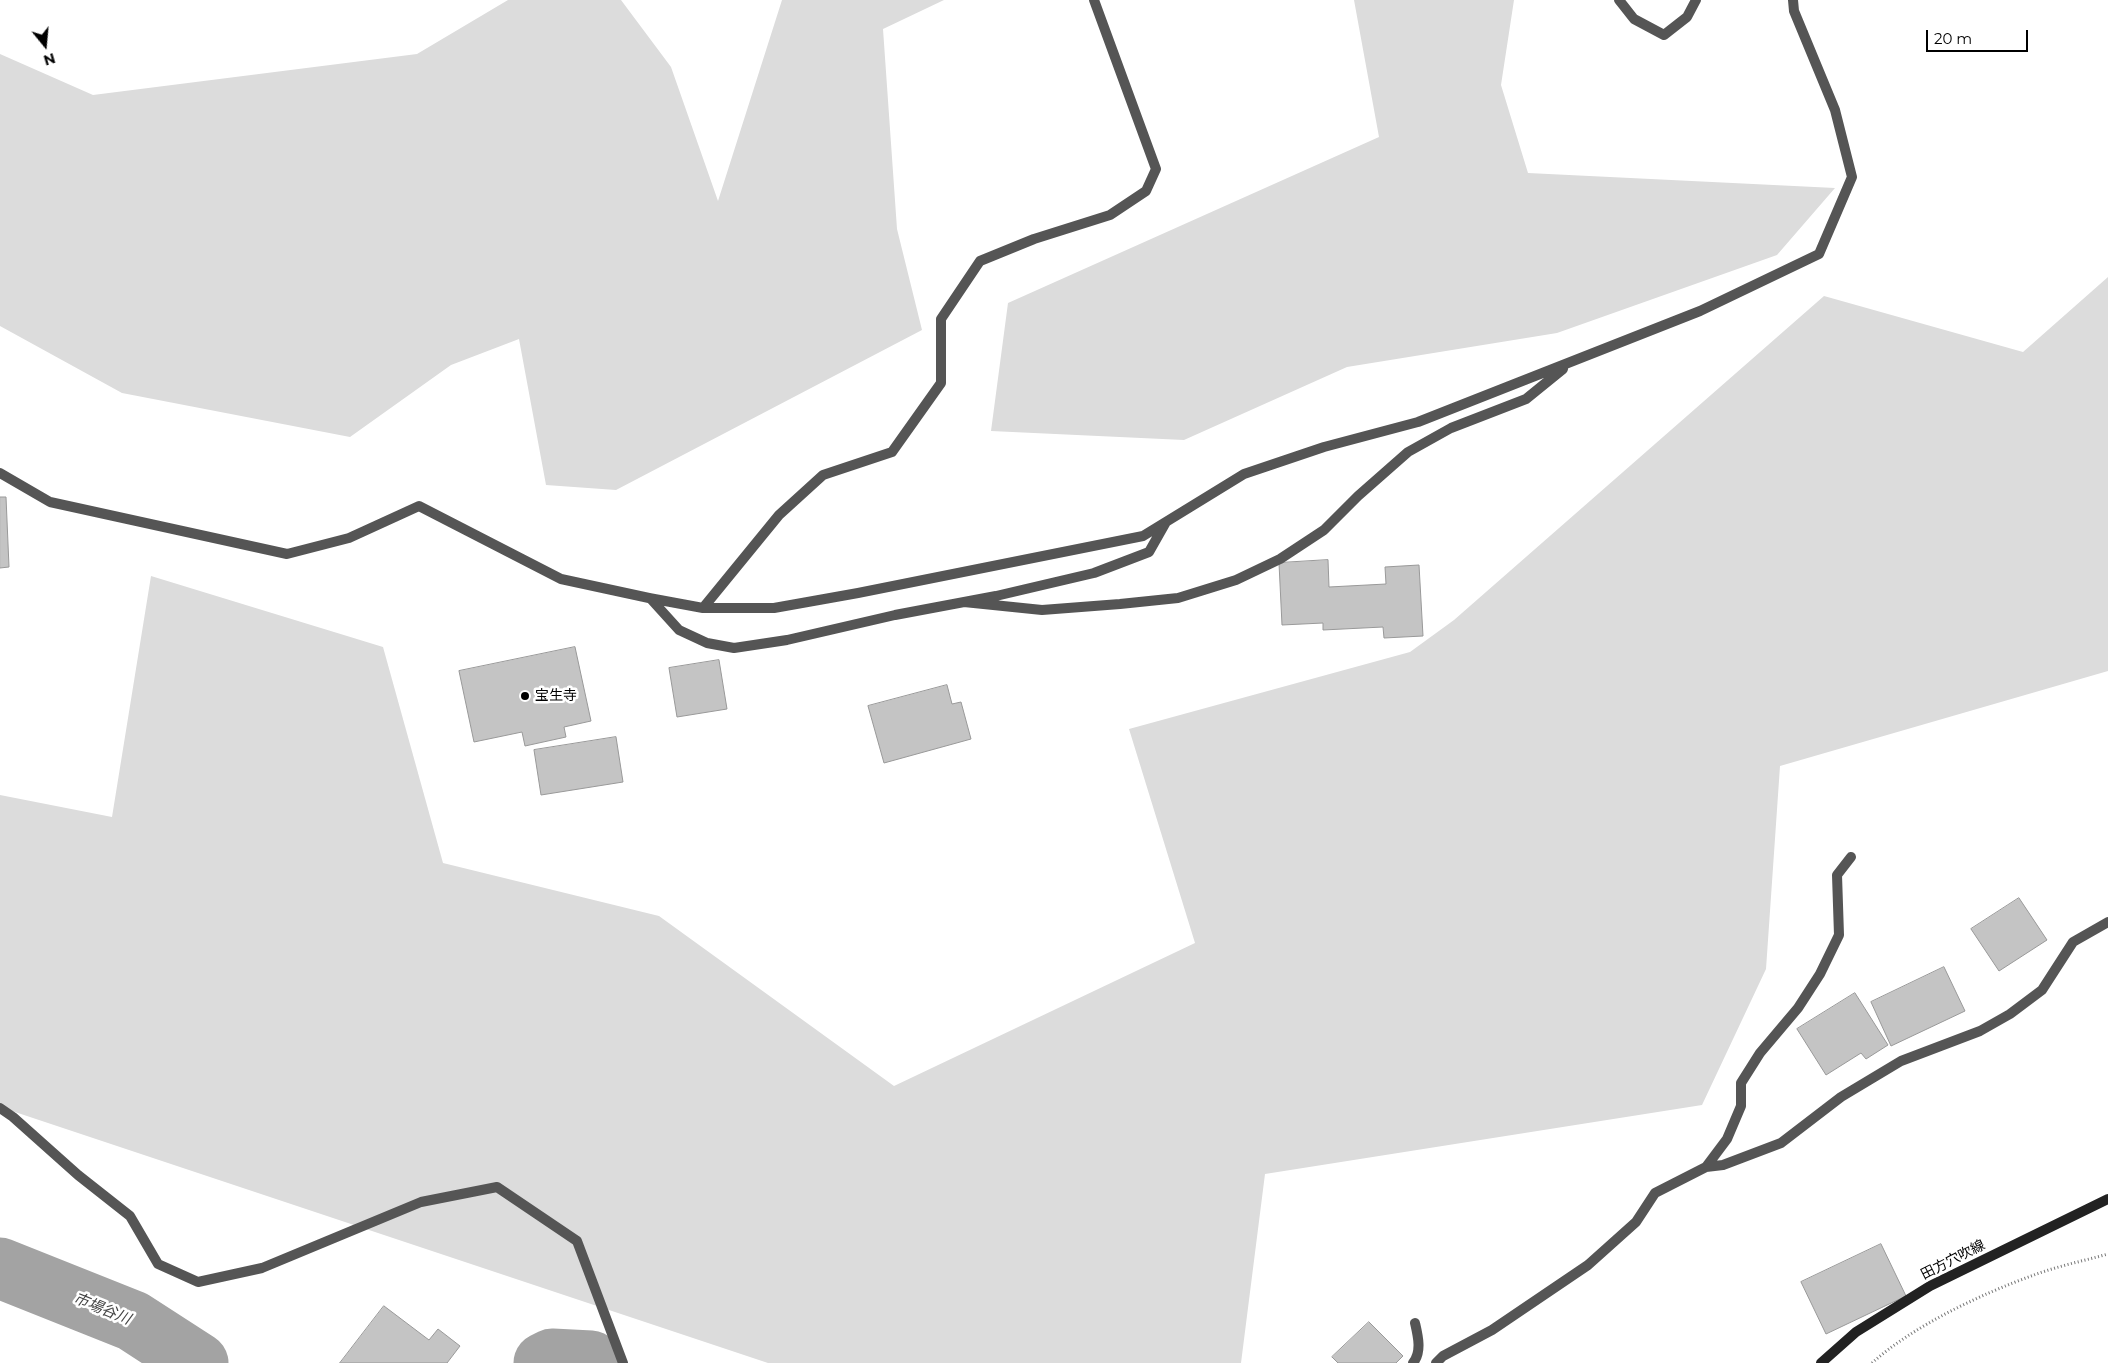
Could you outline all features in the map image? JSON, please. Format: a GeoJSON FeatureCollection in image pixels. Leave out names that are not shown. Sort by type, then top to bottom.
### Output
{"type":"FeatureCollection","features":[{"type":"Feature","properties":{"kind":"main road","name":"田方穴吹線"},"geometry":{"type":"LineString","coordinates":[[1821,1363],[1856,1332],[1930,1286],[2108,1199]]}},
{"type":"Feature","properties":{"kind":"street"},"geometry":{"type":"LineString","coordinates":[[704,608],[779,515],[823,475],[892,452],[941,383],[940,318],[980,261],[1034,239],[1110,215],[1146,191],[1156,169],[1094,0]]}},
{"type":"Feature","properties":{"kind":"street"},"geometry":{"type":"LineString","coordinates":[[1619,0],[1634,19],[1664,35],[1687,17],[1696,0]]}},
{"type":"Feature","properties":{"kind":"street"},"geometry":{"type":"LineString","coordinates":[[0,473],[50,502],[287,554],[349,538],[418,506],[561,580],[704,608],[774,608],[1142,536],[1244,474],[1324,447],[1418,422],[1700,311],[1819,254],[1852,177],[1835,110],[1794,11],[1793,0]]}},
{"type":"Feature","properties":{"kind":"street"},"geometry":{"type":"LineString","coordinates":[[964,602],[1042,610],[1120,604],[1178,598],[1236,580],[1280,559],[1324,530],[1358,496],[1408,452],[1451,428],[1526,399],[1572,361]]}},
{"type":"Feature","properties":{"kind":"street"},"geometry":{"type":"LineString","coordinates":[[649,598],[679,630],[707,643],[734,648],[786,640],[895,615],[1094,574],[1149,552],[1167,521]]}},
{"type":"Feature","properties":{"kind":"street"},"geometry":{"type":"LineString","coordinates":[[1706,1167],[1727,1139],[1741,1106],[1741,1083],[1760,1053],[1798,1008],[1820,974],[1839,935],[1837,875],[1852,856]]}},
{"type":"Feature","properties":{"kind":"street"},"geometry":{"type":"LineString","coordinates":[[1436,1363],[1443,1356],[1492,1330],[1588,1265],[1636,1222],[1656,1193],[1706,1167],[1723,1166],[1781,1143],[1841,1097],[1900,1061],[1980,1031],[2010,1014],[2042,990],[2073,942],[2108,922]]}},
{"type":"Feature","properties":{"kind":"street"},"geometry":{"type":"LineString","coordinates":[[0,1108],[13,1117],[78,1175],[130,1216],[158,1264],[198,1282],[262,1268],[421,1202],[497,1187],[577,1241],[623,1363]]}},
{"type":"Feature","properties":{"kind":"street"},"geometry":{"type":"LineString","coordinates":[[1413,1363],[1417,1358],[1419,1339],[1415,1323]]}},
{"type":"Feature","properties":{"kind":"path"},"geometry":{"type":"LineString","coordinates":[[1872,1363],[1890,1347],[1961,1306],[2034,1275],[2108,1254]]}},
{"type":"Feature","properties":{"kind":"shaded area"},"geometry":{"type":"Polygon","coordinates":[[[508,0],[621,0],[671,67],[718,201],[782,0],[944,0],[883,29],[897,229],[922,330],[616,490],[546,485],[519,339],[451,365],[350,437],[122,393],[0,326],[0,54],[93,95],[417,54],[508,0]]]}},
{"type":"Feature","properties":{"kind":"shaded area"},"geometry":{"type":"Polygon","coordinates":[[[1354,0],[1514,0],[1501,85],[1528,173],[1835,188],[1777,255],[1557,333],[1347,367],[1184,440],[991,431],[1008,303],[1379,137],[1354,0]]]}},
{"type":"Feature","properties":{"kind":"shaded area"},"geometry":{"type":"Polygon","coordinates":[[[2108,277],[2108,671],[1780,766],[1766,969],[1702,1105],[1265,1174],[1241,1363],[768,1363],[0,1107],[0,795],[112,817],[151,576],[383,647],[443,863],[659,916],[894,1086],[1195,943],[1129,729],[1410,652],[1454,620],[1824,296],[2023,352],[2108,277]]]}},
{"type":"Feature","properties":{"kind":"building"},"geometry":{"type":"Polygon","coordinates":[[[0,497],[6,497],[9,567],[0,568],[0,497]]]}},
{"type":"Feature","properties":{"kind":"building"},"geometry":{"type":"Polygon","coordinates":[[[1328,560],[1329,587],[1386,584],[1385,567],[1419,565],[1423,636],[1384,638],[1383,627],[1323,630],[1323,623],[1282,625],[1279,563],[1328,560]]]}},
{"type":"Feature","properties":{"kind":"building","name":"宝生寺"},"geometry":{"type":"Polygon","coordinates":[[[575,647],[591,721],[564,727],[566,737],[525,746],[522,732],[474,742],[459,671],[575,647]]]}},
{"type":"Feature","properties":{"kind":"building"},"geometry":{"type":"Polygon","coordinates":[[[719,660],[727,709],[677,717],[669,668],[719,660]]]}},
{"type":"Feature","properties":{"kind":"building"},"geometry":{"type":"Polygon","coordinates":[[[947,685],[952,704],[961,702],[971,739],[884,763],[868,706],[947,685]]]}},
{"type":"Feature","properties":{"kind":"building"},"geometry":{"type":"Polygon","coordinates":[[[616,737],[623,782],[541,795],[534,750],[616,737]]]}},
{"type":"Feature","properties":{"kind":"building"},"geometry":{"type":"Polygon","coordinates":[[[2019,898],[2047,940],[1999,971],[1971,929],[2019,898]]]}},
{"type":"Feature","properties":{"kind":"building"},"geometry":{"type":"Polygon","coordinates":[[[1944,967],[1965,1011],[1891,1046],[1871,1002],[1944,967]]]}},
{"type":"Feature","properties":{"kind":"building"},"geometry":{"type":"Polygon","coordinates":[[[1855,993],[1888,1045],[1866,1059],[1861,1053],[1826,1075],[1797,1029],[1855,993]]]}},
{"type":"Feature","properties":{"kind":"building"},"geometry":{"type":"Polygon","coordinates":[[[1881,1244],[1906,1296],[1826,1334],[1801,1282],[1881,1244]]]}},
{"type":"Feature","properties":{"kind":"building"},"geometry":{"type":"Polygon","coordinates":[[[384,1306],[429,1340],[438,1329],[460,1346],[447,1363],[340,1363],[384,1306]]]}},
{"type":"Feature","properties":{"kind":"building"},"geometry":{"type":"Polygon","coordinates":[[[1369,1322],[1403,1356],[1396,1363],[1338,1363],[1332,1357],[1369,1322]]]}},
{"type":"Feature","properties":{"kind":"waterway","name":"市場谷川"},"geometry":{"type":"LineString","coordinates":[[0,1268],[133,1321],[198,1363]]}},
{"type":"Feature","properties":{"kind":"waterway","name":"市場谷川"},"geometry":{"type":"LineString","coordinates":[[544,1363],[552,1359],[591,1361]]}},
{"type":"Feature","properties":{"kind":"place","name":"宝生寺"},"geometry":{"type":"Point","coordinates":[525,696]}}]}
